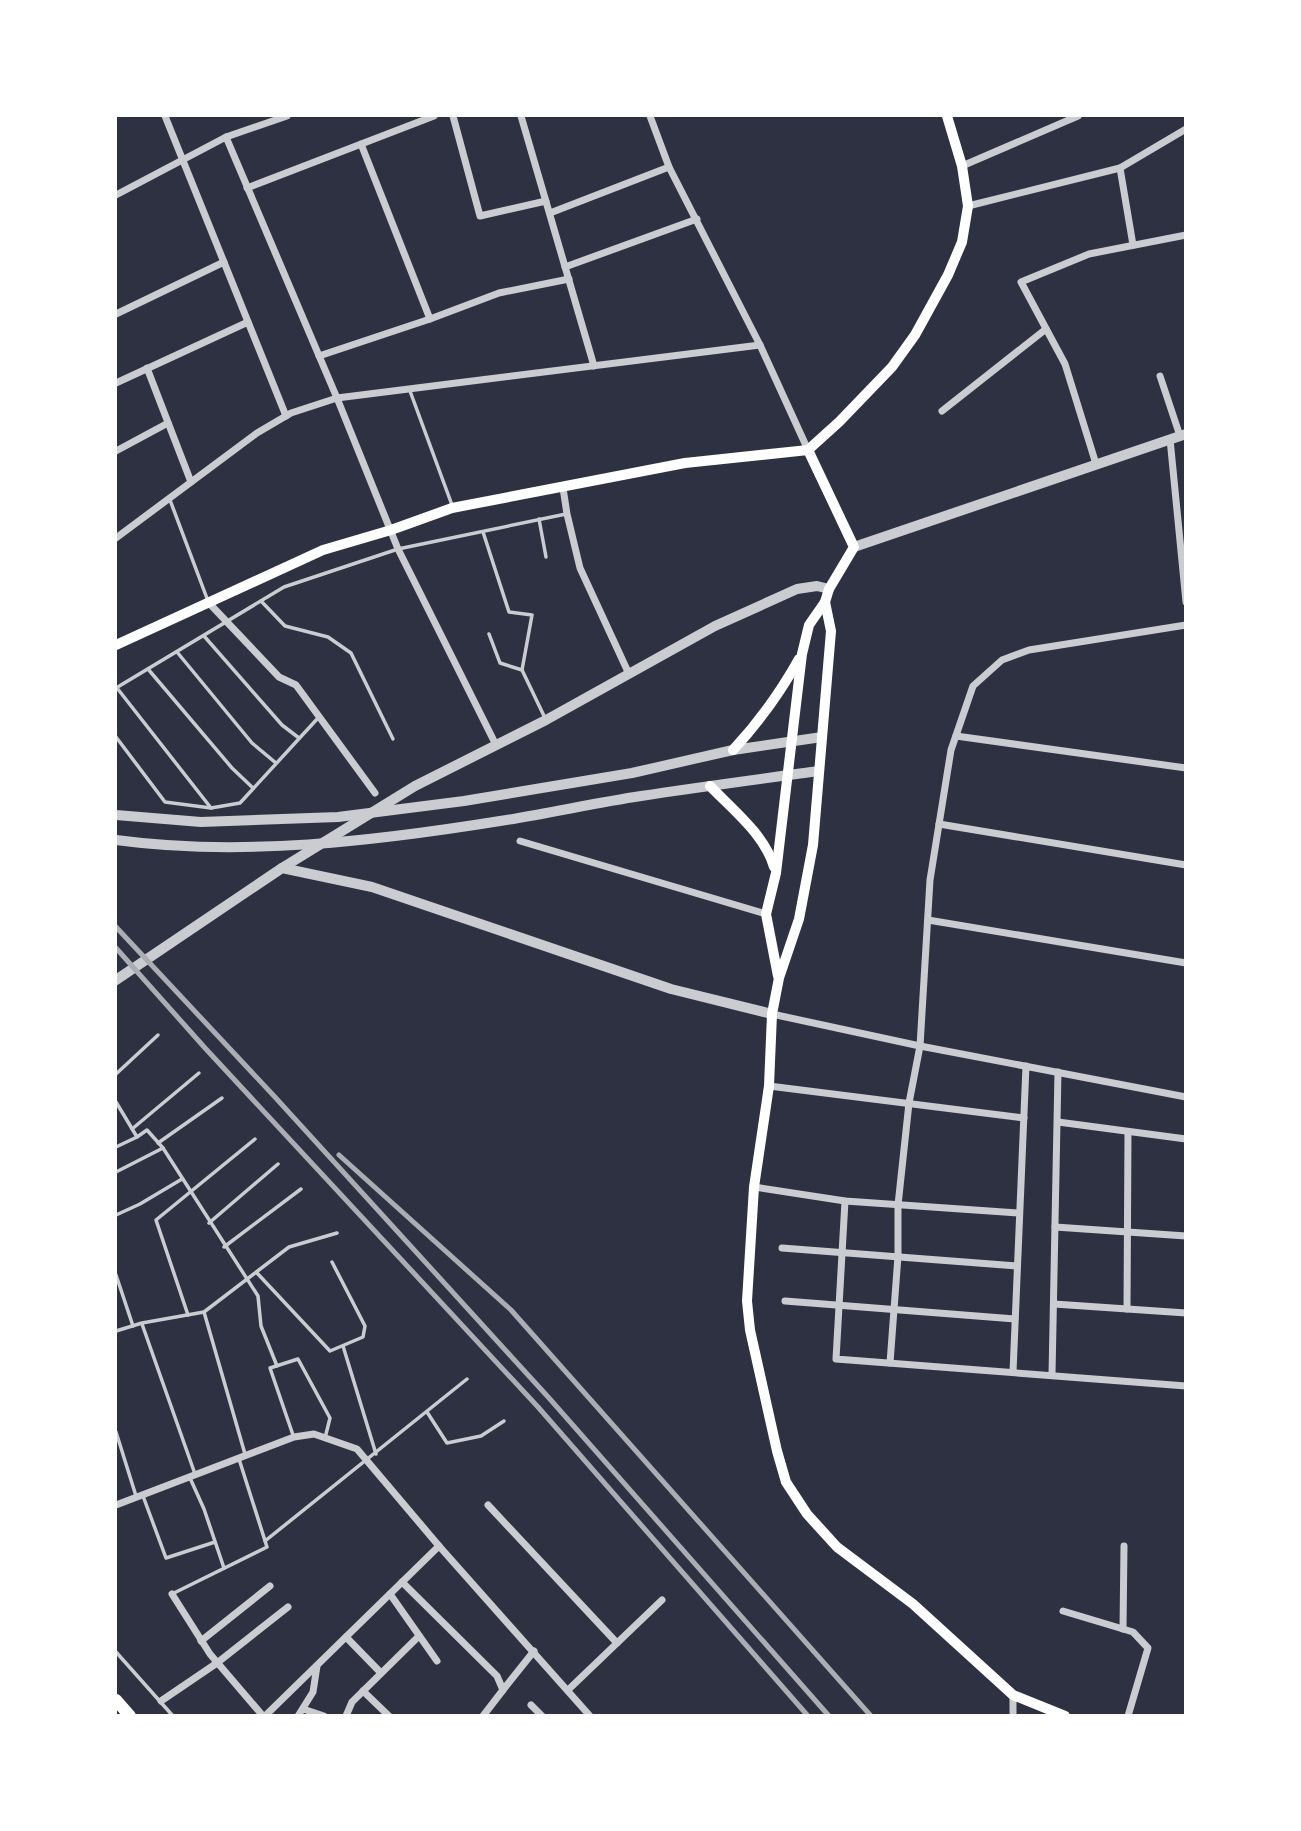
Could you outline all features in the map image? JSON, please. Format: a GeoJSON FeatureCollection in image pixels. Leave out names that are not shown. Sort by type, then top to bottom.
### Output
{"type":"FeatureCollection","features":[{"type":"Feature","properties":{"kind":"main road"},"geometry":{"type":"LineString","coordinates":[[116,645],[323,550],[453,508],[685,463],[808,450],[892,367],[915,335],[948,275],[962,242],[968,206],[962,166],[947,116]]}},
{"type":"Feature","properties":{"kind":"main road"},"geometry":{"type":"LineString","coordinates":[[779,978],[766,914],[776,873],[802,654],[809,625],[825,602],[828,589],[854,547],[808,450]]}},
{"type":"Feature","properties":{"kind":"main road"},"geometry":{"type":"LineString","coordinates":[[825,602],[831,631],[813,845],[799,919],[779,978],[772,1014],[769,1086],[754,1187],[747,1301],[750,1331],[776,1451],[786,1482],[807,1514],[837,1547],[913,1604],[1013,1695],[1065,1716]]}},
{"type":"Feature","properties":{"kind":"main road"},"geometry":{"type":"LineString","coordinates":[[733,750],[776,699],[802,654]]}},
{"type":"Feature","properties":{"kind":"main road"},"geometry":{"type":"LineString","coordinates":[[710,786],[746,822],[771,853],[776,873]]}},
{"type":"Feature","properties":{"kind":"main road"},"geometry":{"type":"LineString","coordinates":[[116,1700],[130,1716]]}},
{"type":"Feature","properties":{"kind":"street"},"geometry":{"type":"LineString","coordinates":[[165,116],[286,416]]}},
{"type":"Feature","properties":{"kind":"street"},"geometry":{"type":"LineString","coordinates":[[116,195],[226,137],[287,116]]}},
{"type":"Feature","properties":{"kind":"street"},"geometry":{"type":"LineString","coordinates":[[247,188],[435,116]]}},
{"type":"Feature","properties":{"kind":"street"},"geometry":{"type":"LineString","coordinates":[[453,116],[480,216],[546,201]]}},
{"type":"Feature","properties":{"kind":"street"},"geometry":{"type":"LineString","coordinates":[[521,116],[594,366]]}},
{"type":"Feature","properties":{"kind":"street"},"geometry":{"type":"LineString","coordinates":[[650,116],[670,167],[760,345],[808,450]]}},
{"type":"Feature","properties":{"kind":"street"},"geometry":{"type":"LineString","coordinates":[[962,166],[1078,116]]}},
{"type":"Feature","properties":{"kind":"street"},"geometry":{"type":"LineString","coordinates":[[968,206],[1120,168],[1185,129]]}},
{"type":"Feature","properties":{"kind":"street"},"geometry":{"type":"LineString","coordinates":[[226,137],[398,549],[496,745]]}},
{"type":"Feature","properties":{"kind":"street"},"geometry":{"type":"LineString","coordinates":[[361,144],[430,319]]}},
{"type":"Feature","properties":{"kind":"street"},"geometry":{"type":"LineString","coordinates":[[550,214],[670,167]]}},
{"type":"Feature","properties":{"kind":"street"},"geometry":{"type":"LineString","coordinates":[[1120,168],[1133,246]]}},
{"type":"Feature","properties":{"kind":"street"},"geometry":{"type":"LineString","coordinates":[[565,267],[697,219]]}},
{"type":"Feature","properties":{"kind":"street"},"geometry":{"type":"LineString","coordinates":[[1096,464],[1065,365],[1021,282],[1089,254],[1185,235]]}},
{"type":"Feature","properties":{"kind":"street"},"geometry":{"type":"LineString","coordinates":[[116,314],[225,262]]}},
{"type":"Feature","properties":{"kind":"street"},"geometry":{"type":"LineString","coordinates":[[319,356],[499,293],[569,279]]}},
{"type":"Feature","properties":{"kind":"street"},"geometry":{"type":"LineString","coordinates":[[116,383],[248,322]]}},
{"type":"Feature","properties":{"kind":"street"},"geometry":{"type":"LineString","coordinates":[[942,411],[1046,329]]}},
{"type":"Feature","properties":{"kind":"street"},"geometry":{"type":"LineString","coordinates":[[116,538],[257,433],[286,416],[337,398],[760,345]]}},
{"type":"Feature","properties":{"kind":"street"},"geometry":{"type":"LineString","coordinates":[[147,368],[191,482]]}},
{"type":"Feature","properties":{"kind":"street"},"geometry":{"type":"LineString","coordinates":[[1160,376],[1179,436],[1185,602]]}},
{"type":"Feature","properties":{"kind":"street"},"geometry":{"type":"LineString","coordinates":[[116,451],[168,423]]}},
{"type":"Feature","properties":{"kind":"street"},"geometry":{"type":"LineString","coordinates":[[854,547],[1179,436]]}},
{"type":"Feature","properties":{"kind":"street"},"geometry":{"type":"LineString","coordinates":[[563,488],[580,568],[629,674]]}},
{"type":"Feature","properties":{"kind":"street"},"geometry":{"type":"LineString","coordinates":[[116,980],[282,868],[415,786],[546,720],[715,626],[797,589],[817,586],[828,589]]}},
{"type":"Feature","properties":{"kind":"street"},"geometry":{"type":"LineString","coordinates":[[208,601],[279,677],[296,685],[375,793]]}},
{"type":"Feature","properties":{"kind":"street"},"geometry":{"type":"LineString","coordinates":[[890,1363],[898,1256],[898,1205],[909,1103],[920,1046],[930,880],[951,750],[973,686],[1002,660],[1029,650],[1185,625]]}},
{"type":"Feature","properties":{"kind":"street"},"geometry":{"type":"LineString","coordinates":[[956,736],[1185,768]]}},
{"type":"Feature","properties":{"kind":"street"},"geometry":{"type":"LineString","coordinates":[[116,815],[201,821],[338,817],[464,801],[632,773],[733,750],[822,737]]}},
{"type":"Feature","properties":{"kind":"street"},"geometry":{"type":"LineString","coordinates":[[116,840],[206,846],[303,844],[381,837],[500,821],[640,796],[819,772]]}},
{"type":"Feature","properties":{"kind":"street"},"geometry":{"type":"LineString","coordinates":[[939,824],[1185,865]]}},
{"type":"Feature","properties":{"kind":"street"},"geometry":{"type":"LineString","coordinates":[[520,841],[766,914]]}},
{"type":"Feature","properties":{"kind":"street"},"geometry":{"type":"LineString","coordinates":[[282,868],[372,887],[671,989],[920,1046],[1185,1097]]}},
{"type":"Feature","properties":{"kind":"street"},"geometry":{"type":"LineString","coordinates":[[928,920],[1185,963]]}},
{"type":"Feature","properties":{"kind":"street"},"geometry":{"type":"LineString","coordinates":[[1013,1372],[1026,1066]]}},
{"type":"Feature","properties":{"kind":"street"},"geometry":{"type":"LineString","coordinates":[[1052,1375],[1058,1072]]}},
{"type":"Feature","properties":{"kind":"street"},"geometry":{"type":"LineString","coordinates":[[769,1086],[1024,1118]]}},
{"type":"Feature","properties":{"kind":"street"},"geometry":{"type":"LineString","coordinates":[[1058,1122],[1185,1139]]}},
{"type":"Feature","properties":{"kind":"street"},"geometry":{"type":"LineString","coordinates":[[1127,1309],[1128,1132]]}},
{"type":"Feature","properties":{"kind":"street"},"geometry":{"type":"LineString","coordinates":[[754,1187],[845,1201],[1019,1213]]}},
{"type":"Feature","properties":{"kind":"street"},"geometry":{"type":"LineString","coordinates":[[845,1201],[836,1359],[1185,1386]]}},
{"type":"Feature","properties":{"kind":"street"},"geometry":{"type":"LineString","coordinates":[[1055,1227],[1185,1236]]}},
{"type":"Feature","properties":{"kind":"street"},"geometry":{"type":"LineString","coordinates":[[782,1248],[1017,1266]]}},
{"type":"Feature","properties":{"kind":"street"},"geometry":{"type":"LineString","coordinates":[[785,1301],[1016,1320]]}},
{"type":"Feature","properties":{"kind":"street"},"geometry":{"type":"LineString","coordinates":[[1054,1304],[1185,1313]]}},
{"type":"Feature","properties":{"kind":"street"},"geometry":{"type":"LineString","coordinates":[[116,1505],[294,1437],[314,1434],[357,1449],[590,1716]]}},
{"type":"Feature","properties":{"kind":"street"},"geometry":{"type":"LineString","coordinates":[[488,1505],[617,1643]]}},
{"type":"Feature","properties":{"kind":"street"},"geometry":{"type":"LineString","coordinates":[[172,1594],[217,1663],[264,1716],[439,1546]]}},
{"type":"Feature","properties":{"kind":"street"},"geometry":{"type":"LineString","coordinates":[[1123,1629],[1124,1546]]}},
{"type":"Feature","properties":{"kind":"street"},"geometry":{"type":"LineString","coordinates":[[402,1583],[497,1676],[503,1690]]}},
{"type":"Feature","properties":{"kind":"street"},"geometry":{"type":"LineString","coordinates":[[201,1641],[270,1586]]}},
{"type":"Feature","properties":{"kind":"street"},"geometry":{"type":"LineString","coordinates":[[390,1594],[437,1661]]}},
{"type":"Feature","properties":{"kind":"street"},"geometry":{"type":"LineString","coordinates":[[568,1690],[662,1601]]}},
{"type":"Feature","properties":{"kind":"street"},"geometry":{"type":"LineString","coordinates":[[161,1702],[288,1608]]}},
{"type":"Feature","properties":{"kind":"street"},"geometry":{"type":"LineString","coordinates":[[1063,1611],[1133,1632],[1148,1648],[1128,1716]]}},
{"type":"Feature","properties":{"kind":"street"},"geometry":{"type":"LineString","coordinates":[[346,1716],[352,1702],[419,1636]]}},
{"type":"Feature","properties":{"kind":"street"},"geometry":{"type":"LineString","coordinates":[[346,1637],[381,1673]]}},
{"type":"Feature","properties":{"kind":"street"},"geometry":{"type":"LineString","coordinates":[[483,1716],[534,1651]]}},
{"type":"Feature","properties":{"kind":"street"},"geometry":{"type":"LineString","coordinates":[[317,1665],[313,1692],[300,1712],[324,1716]]}},
{"type":"Feature","properties":{"kind":"street"},"geometry":{"type":"LineString","coordinates":[[363,1691],[389,1716]]}},
{"type":"Feature","properties":{"kind":"street"},"geometry":{"type":"LineString","coordinates":[[1013,1695],[1013,1716]]}},
{"type":"Feature","properties":{"kind":"street"},"geometry":{"type":"LineString","coordinates":[[531,1704],[542,1716]]}},
{"type":"Feature","properties":{"kind":"lane"},"geometry":{"type":"LineString","coordinates":[[409,389],[453,508]]}},
{"type":"Feature","properties":{"kind":"lane"},"geometry":{"type":"LineString","coordinates":[[169,498],[208,601]]}},
{"type":"Feature","properties":{"kind":"lane"},"geometry":{"type":"LineString","coordinates":[[211,807],[116,687],[284,587],[398,549],[567,514]]}},
{"type":"Feature","properties":{"kind":"lane"},"geometry":{"type":"LineString","coordinates":[[539,519],[546,557]]}},
{"type":"Feature","properties":{"kind":"lane"},"geometry":{"type":"LineString","coordinates":[[483,531],[509,612],[532,615],[522,670],[546,720]]}},
{"type":"Feature","properties":{"kind":"lane"},"geometry":{"type":"LineString","coordinates":[[261,601],[285,626],[328,637],[351,653],[393,739]]}},
{"type":"Feature","properties":{"kind":"lane"},"geometry":{"type":"LineString","coordinates":[[489,634],[500,663],[522,670]]}},
{"type":"Feature","properties":{"kind":"lane"},"geometry":{"type":"LineString","coordinates":[[204,636],[282,725],[299,738]]}},
{"type":"Feature","properties":{"kind":"lane"},"geometry":{"type":"LineString","coordinates":[[177,652],[252,743],[276,763]]}},
{"type":"Feature","properties":{"kind":"lane"},"geometry":{"type":"LineString","coordinates":[[148,669],[232,768],[253,788]]}},
{"type":"Feature","properties":{"kind":"lane"},"geometry":{"type":"LineString","coordinates":[[116,737],[166,802],[211,807],[240,803],[319,716]]}},
{"type":"Feature","properties":{"kind":"lane"},"geometry":{"type":"LineString","coordinates":[[116,1074],[158,1035]]}},
{"type":"Feature","properties":{"kind":"lane"},"geometry":{"type":"LineString","coordinates":[[132,1129],[199,1073]]}},
{"type":"Feature","properties":{"kind":"lane"},"geometry":{"type":"LineString","coordinates":[[158,1143],[222,1098]]}},
{"type":"Feature","properties":{"kind":"lane"},"geometry":{"type":"LineString","coordinates":[[116,1102],[137,1137]]}},
{"type":"Feature","properties":{"kind":"lane"},"geometry":{"type":"LineString","coordinates":[[116,1147],[147,1130],[163,1148],[258,1296],[261,1326],[277,1366]]}},
{"type":"Feature","properties":{"kind":"lane"},"geometry":{"type":"LineString","coordinates":[[188,1315],[156,1220],[255,1139]]}},
{"type":"Feature","properties":{"kind":"lane"},"geometry":{"type":"LineString","coordinates":[[116,1172],[163,1148]]}},
{"type":"Feature","properties":{"kind":"lane"},"geometry":{"type":"LineString","coordinates":[[209,1223],[278,1164]]}},
{"type":"Feature","properties":{"kind":"lane"},"geometry":{"type":"LineString","coordinates":[[116,1215],[140,1205],[182,1178]]}},
{"type":"Feature","properties":{"kind":"lane"},"geometry":{"type":"LineString","coordinates":[[225,1247],[301,1189]]}},
{"type":"Feature","properties":{"kind":"lane"},"geometry":{"type":"LineString","coordinates":[[116,1331],[204,1312],[289,1247],[337,1233]]}},
{"type":"Feature","properties":{"kind":"lane"},"geometry":{"type":"LineString","coordinates":[[257,1273],[330,1351],[363,1338],[365,1326],[332,1262]]}},
{"type":"Feature","properties":{"kind":"lane"},"geometry":{"type":"LineString","coordinates":[[116,1275],[117,1286],[133,1326]]}},
{"type":"Feature","properties":{"kind":"lane"},"geometry":{"type":"LineString","coordinates":[[172,1594],[267,1547],[204,1312]]}},
{"type":"Feature","properties":{"kind":"lane"},"geometry":{"type":"LineString","coordinates":[[142,1324],[224,1568]]}},
{"type":"Feature","properties":{"kind":"lane"},"geometry":{"type":"LineString","coordinates":[[343,1346],[376,1454]]}},
{"type":"Feature","properties":{"kind":"lane"},"geometry":{"type":"LineString","coordinates":[[294,1437],[270,1368],[298,1359],[330,1418],[324,1438]]}},
{"type":"Feature","properties":{"kind":"lane"},"geometry":{"type":"LineString","coordinates":[[265,1541],[467,1379]]}},
{"type":"Feature","properties":{"kind":"lane"},"geometry":{"type":"LineString","coordinates":[[427,1412],[447,1443],[481,1436],[504,1421]]}},
{"type":"Feature","properties":{"kind":"lane"},"geometry":{"type":"LineString","coordinates":[[116,1432],[117,1441],[166,1558],[215,1542]]}},
{"type":"Feature","properties":{"kind":"lane"},"geometry":{"type":"LineString","coordinates":[[116,1652],[173,1716]]}},
{"type":"Feature","properties":{"kind":"railway"},"geometry":{"type":"LineString","coordinates":[[116,927],[549,1398],[829,1716]]}},
{"type":"Feature","properties":{"kind":"railway"},"geometry":{"type":"LineString","coordinates":[[116,948],[205,1048],[538,1407],[808,1716]]}},
{"type":"Feature","properties":{"kind":"railway"},"geometry":{"type":"LineString","coordinates":[[339,1155],[511,1310],[871,1716]]}}]}
